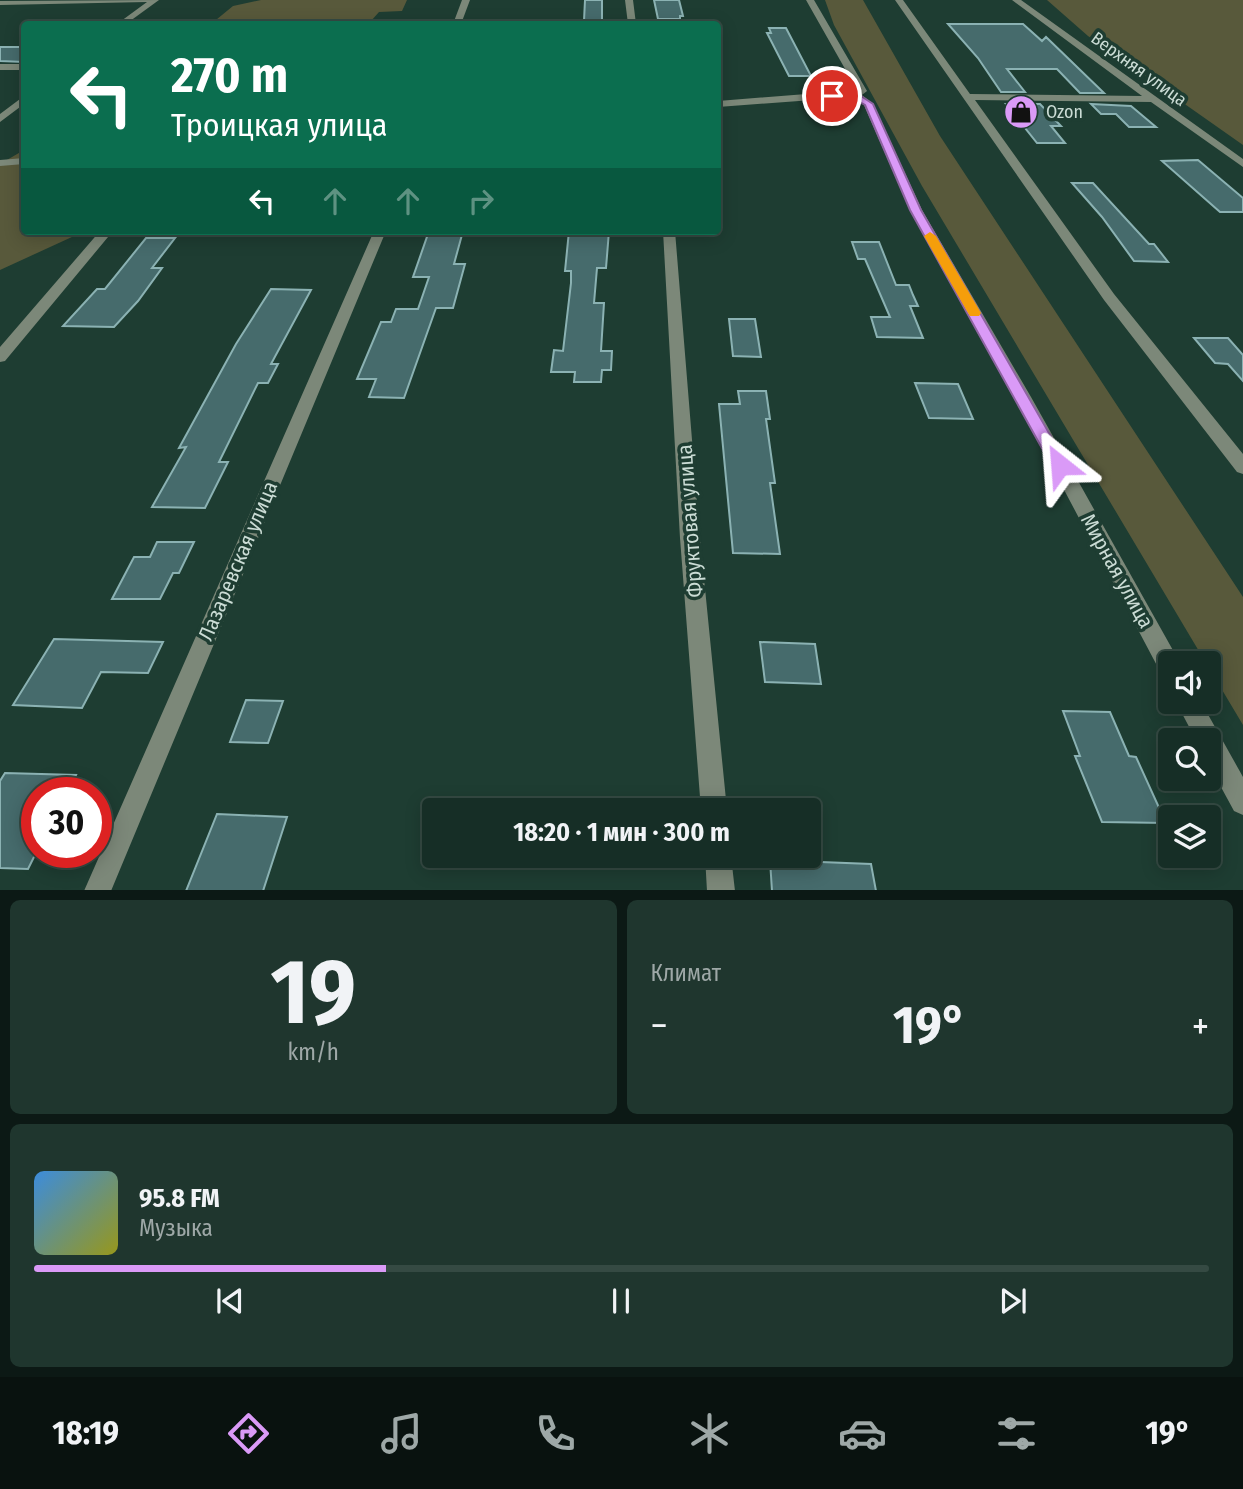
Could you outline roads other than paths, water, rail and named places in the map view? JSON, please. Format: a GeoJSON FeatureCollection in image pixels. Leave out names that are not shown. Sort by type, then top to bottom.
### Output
{"type":"FeatureCollection","features":[{"type":"Feature","properties":{"kind":"street"},"geometry":{"type":"LineString","coordinates":[[0,3],[154,0]]}},
{"type":"Feature","properties":{"kind":"street"},"geometry":{"type":"LineString","coordinates":[[125,21],[154,0]]}},
{"type":"Feature","properties":{"kind":"street"},"geometry":{"type":"LineString","coordinates":[[458,21],[466,0]]}},
{"type":"Feature","properties":{"kind":"street"},"geometry":{"type":"LineString","coordinates":[[629,0],[632,21]]}},
{"type":"Feature","properties":{"kind":"street","name":"Мирная улица"},"geometry":{"type":"LineString","coordinates":[[810,0],[854,73],[862,91],[855,94]]}},
{"type":"Feature","properties":{"kind":"street"},"geometry":{"type":"LineString","coordinates":[[899,0],[1109,297],[1243,467]]}},
{"type":"Feature","properties":{"kind":"street","name":"Верхняя улица"},"geometry":{"type":"LineString","coordinates":[[1016,0],[1243,164]]}},
{"type":"Feature","properties":{"kind":"street"},"geometry":{"type":"LineString","coordinates":[[0,67],[21,67]]}},
{"type":"Feature","properties":{"kind":"street"},"geometry":{"type":"LineString","coordinates":[[721,104],[855,94]]}},
{"type":"Feature","properties":{"kind":"street","name":"Мирная улица"},"geometry":{"type":"LineString","coordinates":[[855,94],[869,104],[915,210],[1023,397],[1161,651]]}},
{"type":"Feature","properties":{"kind":"street"},"geometry":{"type":"LineString","coordinates":[[969,97],[1155,99]]}},
{"type":"Feature","properties":{"kind":"street"},"geometry":{"type":"LineString","coordinates":[[0,119],[21,102]]}},
{"type":"Feature","properties":{"kind":"street"},"geometry":{"type":"LineString","coordinates":[[0,163],[21,161]]}},
{"type":"Feature","properties":{"kind":"street"},"geometry":{"type":"LineString","coordinates":[[0,357],[104,235]]}},
{"type":"Feature","properties":{"kind":"street","name":"Лазаревская улица"},"geometry":{"type":"LineString","coordinates":[[97,890],[378,235]]}},
{"type":"Feature","properties":{"kind":"street","name":"Фруктовая улица"},"geometry":{"type":"LineString","coordinates":[[670,235],[690,538],[713,798]]}},
{"type":"Feature","properties":{"kind":"street"},"geometry":{"type":"LineString","coordinates":[[1195,714],[1243,802]]}},
{"type":"Feature","properties":{"kind":"street"},"geometry":{"type":"LineString","coordinates":[[719,868],[721,890]]}},
{"type":"Feature","properties":{"kind":"place","name":"Ozon"},"geometry":{"type":"Point","coordinates":[1021,112]}}]}
